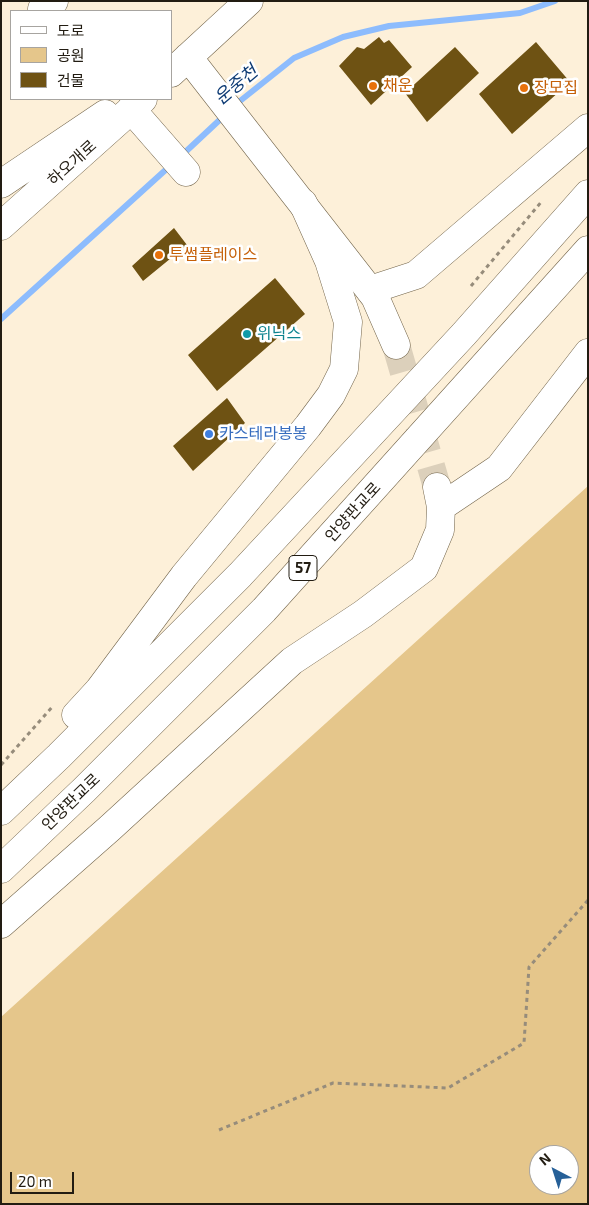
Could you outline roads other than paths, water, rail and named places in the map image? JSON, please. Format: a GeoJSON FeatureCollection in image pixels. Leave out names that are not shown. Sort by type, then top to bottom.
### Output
{"type":"FeatureCollection","features":[{"type":"Feature","properties":{"kind":"main road"},"geometry":{"type":"LineString","coordinates":[[249,1],[177,66],[221,98],[239,121],[375,297],[396,346]]}},
{"type":"Feature","properties":{"kind":"main road"},"geometry":{"type":"LineString","coordinates":[[1,184],[133,102],[167,150],[186,172]]}},
{"type":"Feature","properties":{"kind":"main road","name":"하오개로"},"geometry":{"type":"LineString","coordinates":[[1,226],[133,102]]}},
{"type":"Feature","properties":{"kind":"main road"},"geometry":{"type":"LineString","coordinates":[[370,290],[416,275],[588,128]]}},
{"type":"Feature","properties":{"kind":"main road","name":"57"},"geometry":{"type":"LineString","coordinates":[[1,811],[59,756],[240,575],[464,334],[588,194]]}},
{"type":"Feature","properties":{"kind":"main road"},"geometry":{"type":"LineString","coordinates":[[1,797],[99,690],[184,576],[308,426],[331,395],[344,369],[348,322],[329,261],[303,203]]}},
{"type":"Feature","properties":{"kind":"main road","name":"안양판교로"},"geometry":{"type":"LineString","coordinates":[[1,869],[84,790],[264,610],[588,250]]}},
{"type":"Feature","properties":{"kind":"main road"},"geometry":{"type":"LineString","coordinates":[[1,924],[110,828],[292,662],[364,614],[424,568],[440,530],[439,497],[499,468],[588,353]]}},
{"type":"Feature","properties":{"kind":"waterway","name":"운중천"},"geometry":{"type":"LineString","coordinates":[[235,105],[294,58],[343,37],[389,26],[520,13],[555,1]]}},
{"type":"Feature","properties":{"kind":"waterway","name":"운중천"},"geometry":{"type":"LineString","coordinates":[[180,157],[226,114]]}},
{"type":"Feature","properties":{"kind":"waterway","name":"운중천"},"geometry":{"type":"LineString","coordinates":[[1,319],[171,165]]}},
{"type":"Feature","properties":{"kind":"tunnel"},"geometry":{"type":"LineString","coordinates":[[396,345],[437,487]]}},
{"type":"Feature","properties":{"kind":"place","name":"채운"},"geometry":{"type":"Point","coordinates":[373,86]}},
{"type":"Feature","properties":{"kind":"place","name":"장모집"},"geometry":{"type":"Point","coordinates":[524,88]}},
{"type":"Feature","properties":{"kind":"place","name":"투썸플레이스"},"geometry":{"type":"Point","coordinates":[159,255]}},
{"type":"Feature","properties":{"kind":"place","name":"위닉스"},"geometry":{"type":"Point","coordinates":[247,334]}},
{"type":"Feature","properties":{"kind":"place","name":"카스테라봉봉"},"geometry":{"type":"Point","coordinates":[209,434]}}]}
